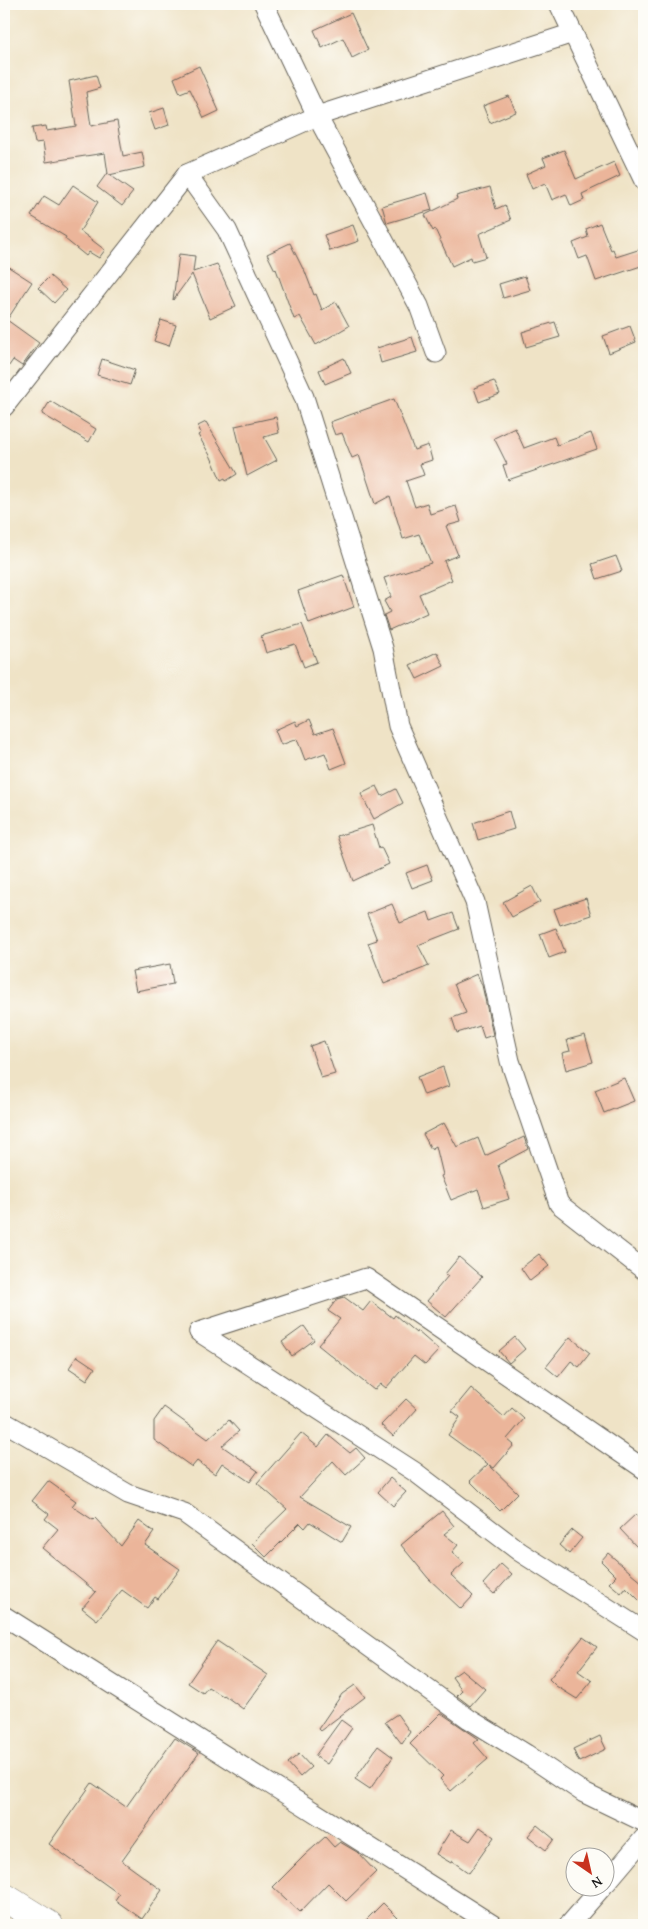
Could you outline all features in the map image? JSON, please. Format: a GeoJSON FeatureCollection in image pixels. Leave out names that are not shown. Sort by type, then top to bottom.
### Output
{"type":"FeatureCollection","features":[{"type":"Feature","properties":{"kind":"main road"},"geometry":{"type":"LineString","coordinates":[[4,1897],[49,1925]]}},
{"type":"Feature","properties":{"kind":"street"},"geometry":{"type":"LineString","coordinates":[[264,4],[317,116],[419,306],[436,353]]}},
{"type":"Feature","properties":{"kind":"street"},"geometry":{"type":"LineString","coordinates":[[559,4],[644,181]]}},
{"type":"Feature","properties":{"kind":"street"},"geometry":{"type":"LineString","coordinates":[[4,407],[187,174],[317,116],[573,33]]}},
{"type":"Feature","properties":{"kind":"street"},"geometry":{"type":"LineString","coordinates":[[187,174],[227,230],[304,397],[383,648],[398,726],[475,902],[510,1061],[559,1204],[644,1270]]}},
{"type":"Feature","properties":{"kind":"street"},"geometry":{"type":"LineString","coordinates":[[644,1469],[366,1278],[200,1332],[415,1472],[520,1552],[644,1631]]}},
{"type":"Feature","properties":{"kind":"street"},"geometry":{"type":"LineString","coordinates":[[7,1430],[128,1494],[184,1513],[469,1719],[584,1793],[644,1822]]}},
{"type":"Feature","properties":{"kind":"street"},"geometry":{"type":"LineString","coordinates":[[4,1616],[493,1925]]}},
{"type":"Feature","properties":{"kind":"street"},"geometry":{"type":"LineString","coordinates":[[616,1871],[644,1838]]}},
{"type":"Feature","properties":{"kind":"street"},"geometry":{"type":"LineString","coordinates":[[569,1925],[594,1896]]}},
{"type":"Feature","properties":{"kind":"building"},"geometry":{"type":"Polygon","coordinates":[[[351,13],[368,50],[352,58],[343,38],[322,48],[314,30],[351,13]]]}},
{"type":"Feature","properties":{"kind":"building"},"geometry":{"type":"Polygon","coordinates":[[[199,66],[219,111],[204,118],[190,89],[180,93],[174,78],[199,66]]]}},
{"type":"Feature","properties":{"kind":"building"},"geometry":{"type":"Polygon","coordinates":[[[96,75],[100,88],[86,92],[91,126],[117,121],[123,156],[142,152],[145,167],[109,175],[133,192],[122,206],[97,187],[108,174],[105,153],[46,162],[43,142],[35,143],[32,128],[46,126],[47,131],[76,126],[69,81],[96,75]]]}},
{"type":"Feature","properties":{"kind":"building"},"geometry":{"type":"Polygon","coordinates":[[[509,96],[516,112],[490,123],[483,106],[509,96]]]}},
{"type":"Feature","properties":{"kind":"building"},"geometry":{"type":"Polygon","coordinates":[[[164,108],[169,125],[155,130],[149,113],[164,108]]]}},
{"type":"Feature","properties":{"kind":"building"},"geometry":{"type":"Polygon","coordinates":[[[564,150],[576,179],[614,162],[620,176],[582,194],[584,200],[571,206],[566,194],[552,200],[545,183],[532,189],[526,174],[546,165],[543,158],[564,150]]]}},
{"type":"Feature","properties":{"kind":"building"},"geometry":{"type":"Polygon","coordinates":[[[73,185],[98,202],[80,231],[105,250],[99,258],[89,252],[86,256],[65,239],[66,237],[31,216],[44,196],[59,205],[73,185]]]}},
{"type":"Feature","properties":{"kind":"building"},"geometry":{"type":"Polygon","coordinates":[[[490,187],[496,209],[505,205],[511,220],[479,234],[486,257],[472,261],[471,257],[452,266],[435,229],[433,231],[425,215],[457,199],[456,196],[490,187]]]}},
{"type":"Feature","properties":{"kind":"building"},"geometry":{"type":"Polygon","coordinates":[[[427,193],[432,210],[387,223],[382,206],[427,193]]]}},
{"type":"Feature","properties":{"kind":"building"},"geometry":{"type":"Polygon","coordinates":[[[600,223],[611,250],[613,249],[616,257],[644,248],[644,265],[596,281],[587,256],[579,259],[573,243],[588,237],[586,229],[600,223]]]}},
{"type":"Feature","properties":{"kind":"building"},"geometry":{"type":"Polygon","coordinates":[[[353,225],[359,241],[330,251],[324,235],[353,225]]]}},
{"type":"Feature","properties":{"kind":"building"},"geometry":{"type":"Polygon","coordinates":[[[290,243],[322,310],[336,302],[349,326],[316,345],[300,316],[294,319],[276,269],[267,254],[290,243]]]}},
{"type":"Feature","properties":{"kind":"building"},"geometry":{"type":"Polygon","coordinates":[[[179,254],[195,256],[193,272],[217,264],[236,306],[210,318],[192,274],[173,300],[179,254]]]}},
{"type":"Feature","properties":{"kind":"building"},"geometry":{"type":"Polygon","coordinates":[[[4,264],[32,282],[7,320],[39,343],[22,366],[13,360],[4,373],[4,264]]]}},
{"type":"Feature","properties":{"kind":"building"},"geometry":{"type":"Polygon","coordinates":[[[50,276],[66,290],[54,303],[38,288],[50,276]]]}},
{"type":"Feature","properties":{"kind":"building"},"geometry":{"type":"Polygon","coordinates":[[[525,276],[530,290],[503,298],[499,284],[525,276]]]}},
{"type":"Feature","properties":{"kind":"building"},"geometry":{"type":"Polygon","coordinates":[[[161,320],[176,325],[169,346],[154,341],[161,320]]]}},
{"type":"Feature","properties":{"kind":"building"},"geometry":{"type":"Polygon","coordinates":[[[555,322],[560,337],[526,347],[522,332],[555,322]]]}},
{"type":"Feature","properties":{"kind":"building"},"geometry":{"type":"Polygon","coordinates":[[[630,326],[636,342],[609,353],[603,336],[630,326]]]}},
{"type":"Feature","properties":{"kind":"building"},"geometry":{"type":"Polygon","coordinates":[[[412,337],[417,352],[381,363],[377,348],[412,337]]]}},
{"type":"Feature","properties":{"kind":"building"},"geometry":{"type":"Polygon","coordinates":[[[344,358],[351,373],[325,384],[319,370],[344,358]]]}},
{"type":"Feature","properties":{"kind":"building"},"geometry":{"type":"Polygon","coordinates":[[[102,359],[135,370],[130,385],[97,375],[102,359]]]}},
{"type":"Feature","properties":{"kind":"building"},"geometry":{"type":"Polygon","coordinates":[[[494,381],[500,394],[479,402],[474,388],[494,381]]]}},
{"type":"Feature","properties":{"kind":"building"},"geometry":{"type":"Polygon","coordinates":[[[394,399],[414,450],[428,445],[432,460],[420,464],[424,475],[406,481],[415,507],[427,503],[430,514],[456,506],[461,522],[446,526],[458,555],[444,561],[452,580],[419,594],[427,613],[389,630],[384,615],[390,612],[384,601],[391,597],[384,578],[431,563],[419,534],[403,539],[390,496],[375,504],[359,455],[352,458],[342,433],[335,435],[330,422],[394,399]]]}},
{"type":"Feature","properties":{"kind":"building"},"geometry":{"type":"Polygon","coordinates":[[[50,401],[96,429],[89,442],[42,414],[50,401]]]}},
{"type":"Feature","properties":{"kind":"building"},"geometry":{"type":"Polygon","coordinates":[[[276,417],[279,433],[264,437],[277,460],[247,476],[235,426],[276,417]]]}},
{"type":"Feature","properties":{"kind":"building"},"geometry":{"type":"Polygon","coordinates":[[[206,422],[237,474],[226,481],[225,478],[221,480],[211,457],[198,435],[201,433],[198,426],[206,422]]]}},
{"type":"Feature","properties":{"kind":"building"},"geometry":{"type":"Polygon","coordinates":[[[515,428],[524,448],[554,437],[557,445],[591,433],[597,449],[508,480],[503,465],[507,464],[494,438],[515,428]]]}},
{"type":"Feature","properties":{"kind":"building"},"geometry":{"type":"Polygon","coordinates":[[[616,556],[622,571],[597,579],[592,564],[616,556]]]}},
{"type":"Feature","properties":{"kind":"building"},"geometry":{"type":"Polygon","coordinates":[[[343,575],[354,607],[309,624],[298,591],[343,575]]]}},
{"type":"Feature","properties":{"kind":"building"},"geometry":{"type":"Polygon","coordinates":[[[302,624],[317,662],[304,667],[295,644],[266,653],[261,636],[302,624]]]}},
{"type":"Feature","properties":{"kind":"building"},"geometry":{"type":"Polygon","coordinates":[[[437,652],[444,666],[417,679],[410,665],[437,652]]]}},
{"type":"Feature","properties":{"kind":"building"},"geometry":{"type":"Polygon","coordinates":[[[309,720],[315,734],[333,728],[346,763],[331,769],[325,753],[305,760],[297,739],[281,745],[275,730],[295,721],[297,726],[309,720]]]}},
{"type":"Feature","properties":{"kind":"building"},"geometry":{"type":"Polygon","coordinates":[[[377,786],[382,796],[396,789],[403,803],[374,819],[361,794],[377,786]]]}},
{"type":"Feature","properties":{"kind":"building"},"geometry":{"type":"Polygon","coordinates":[[[509,811],[514,829],[478,840],[473,823],[509,811]]]}},
{"type":"Feature","properties":{"kind":"building"},"geometry":{"type":"Polygon","coordinates":[[[372,825],[379,848],[381,847],[389,864],[353,881],[337,836],[372,825]]]}},
{"type":"Feature","properties":{"kind":"building"},"geometry":{"type":"Polygon","coordinates":[[[427,865],[433,880],[412,888],[406,873],[427,865]]]}},
{"type":"Feature","properties":{"kind":"building"},"geometry":{"type":"Polygon","coordinates":[[[532,886],[540,902],[512,917],[503,902],[532,886]]]}},
{"type":"Feature","properties":{"kind":"building"},"geometry":{"type":"Polygon","coordinates":[[[586,898],[591,915],[560,925],[554,909],[586,898]]]}},
{"type":"Feature","properties":{"kind":"building"},"geometry":{"type":"Polygon","coordinates":[[[392,904],[400,923],[428,912],[431,921],[453,913],[459,929],[418,945],[429,966],[384,984],[368,943],[377,940],[367,914],[392,904]]]}},
{"type":"Feature","properties":{"kind":"building"},"geometry":{"type":"Polygon","coordinates":[[[556,928],[565,952],[549,958],[540,934],[556,928]]]}},
{"type":"Feature","properties":{"kind":"building"},"geometry":{"type":"Polygon","coordinates":[[[170,964],[173,984],[136,991],[132,971],[170,964]]]}},
{"type":"Feature","properties":{"kind":"building"},"geometry":{"type":"Polygon","coordinates":[[[477,974],[482,985],[493,1035],[484,1038],[480,1026],[457,1033],[452,1018],[466,1013],[454,984],[477,974]]]}},
{"type":"Feature","properties":{"kind":"building"},"geometry":{"type":"Polygon","coordinates":[[[585,1035],[593,1062],[566,1070],[562,1053],[570,1051],[567,1040],[585,1035]]]}},
{"type":"Feature","properties":{"kind":"building"},"geometry":{"type":"Polygon","coordinates":[[[324,1041],[335,1074],[321,1078],[310,1046],[324,1041]]]}},
{"type":"Feature","properties":{"kind":"building"},"geometry":{"type":"Polygon","coordinates":[[[443,1067],[449,1086],[424,1095],[417,1077],[443,1067]]]}},
{"type":"Feature","properties":{"kind":"building"},"geometry":{"type":"Polygon","coordinates":[[[624,1078],[634,1101],[604,1113],[595,1090],[624,1078]]]}},
{"type":"Feature","properties":{"kind":"building"},"geometry":{"type":"Polygon","coordinates":[[[444,1123],[457,1147],[478,1138],[485,1156],[524,1137],[528,1149],[498,1165],[509,1199],[484,1207],[478,1189],[451,1200],[441,1176],[443,1175],[436,1146],[431,1149],[423,1134],[444,1123]]]}},
{"type":"Feature","properties":{"kind":"building"},"geometry":{"type":"Polygon","coordinates":[[[539,1254],[549,1266],[530,1281],[521,1268],[539,1254]]]}},
{"type":"Feature","properties":{"kind":"building"},"geometry":{"type":"Polygon","coordinates":[[[459,1257],[482,1277],[446,1317],[427,1301],[448,1276],[445,1274],[459,1257]]]}},
{"type":"Feature","properties":{"kind":"building"},"geometry":{"type":"Polygon","coordinates":[[[344,1297],[363,1311],[371,1301],[393,1318],[395,1315],[439,1350],[425,1365],[414,1356],[386,1388],[381,1384],[374,1390],[318,1345],[340,1319],[328,1311],[337,1299],[344,1297]]]}},
{"type":"Feature","properties":{"kind":"building"},"geometry":{"type":"Polygon","coordinates":[[[304,1326],[314,1340],[292,1356],[282,1342],[304,1326]]]}},
{"type":"Feature","properties":{"kind":"building"},"geometry":{"type":"Polygon","coordinates":[[[515,1337],[525,1349],[509,1363],[499,1351],[515,1337]]]}},
{"type":"Feature","properties":{"kind":"building"},"geometry":{"type":"Polygon","coordinates":[[[570,1337],[590,1353],[579,1367],[571,1361],[558,1377],[546,1367],[570,1337]]]}},
{"type":"Feature","properties":{"kind":"building"},"geometry":{"type":"Polygon","coordinates":[[[77,1356],[95,1368],[87,1380],[69,1368],[77,1356]]]}},
{"type":"Feature","properties":{"kind":"building"},"geometry":{"type":"Polygon","coordinates":[[[471,1388],[504,1417],[512,1408],[524,1419],[507,1439],[514,1445],[494,1468],[489,1465],[518,1493],[500,1511],[470,1481],[488,1464],[448,1435],[460,1417],[452,1411],[471,1388]]]}},
{"type":"Feature","properties":{"kind":"building"},"geometry":{"type":"Polygon","coordinates":[[[406,1399],[417,1409],[393,1436],[381,1425],[406,1399]]]}},
{"type":"Feature","properties":{"kind":"building"},"geometry":{"type":"Polygon","coordinates":[[[164,1407],[208,1439],[229,1420],[239,1431],[222,1446],[258,1471],[250,1482],[222,1463],[215,1474],[197,1461],[192,1467],[154,1440],[154,1421],[164,1407]]]}},
{"type":"Feature","properties":{"kind":"building"},"geometry":{"type":"Polygon","coordinates":[[[301,1433],[318,1447],[328,1435],[350,1453],[356,1448],[365,1458],[346,1475],[333,1461],[300,1497],[351,1527],[342,1542],[310,1522],[305,1528],[300,1523],[266,1557],[252,1543],[287,1509],[257,1483],[301,1433]]]}},
{"type":"Feature","properties":{"kind":"building"},"geometry":{"type":"Polygon","coordinates":[[[390,1478],[406,1492],[393,1506],[378,1492],[390,1478]]]}},
{"type":"Feature","properties":{"kind":"building"},"geometry":{"type":"Polygon","coordinates":[[[48,1481],[76,1501],[72,1506],[93,1520],[95,1518],[121,1546],[139,1521],[154,1532],[145,1545],[180,1569],[158,1599],[155,1597],[147,1608],[122,1590],[97,1620],[82,1608],[96,1592],[42,1548],[58,1529],[45,1519],[49,1514],[32,1501],[48,1481]]]}},
{"type":"Feature","properties":{"kind":"building"},"geometry":{"type":"Polygon","coordinates":[[[442,1511],[454,1526],[444,1534],[458,1545],[452,1552],[464,1563],[451,1575],[473,1596],[461,1609],[428,1578],[401,1545],[442,1511]]]}},
{"type":"Feature","properties":{"kind":"building"},"geometry":{"type":"Polygon","coordinates":[[[636,1514],[644,1522],[644,1540],[637,1547],[620,1529],[636,1514]]]}},
{"type":"Feature","properties":{"kind":"building"},"geometry":{"type":"Polygon","coordinates":[[[572,1530],[582,1538],[569,1554],[559,1545],[572,1530]]]}},
{"type":"Feature","properties":{"kind":"building"},"geometry":{"type":"Polygon","coordinates":[[[608,1553],[644,1584],[644,1605],[626,1587],[621,1593],[609,1583],[616,1576],[601,1561],[608,1553]]]}},
{"type":"Feature","properties":{"kind":"building"},"geometry":{"type":"Polygon","coordinates":[[[501,1564],[512,1574],[494,1594],[483,1584],[501,1564]]]}},
{"type":"Feature","properties":{"kind":"building"},"geometry":{"type":"Polygon","coordinates":[[[583,1637],[597,1647],[578,1671],[592,1681],[577,1699],[556,1686],[549,1679],[583,1637]]]}},
{"type":"Feature","properties":{"kind":"building"},"geometry":{"type":"Polygon","coordinates":[[[217,1641],[268,1675],[243,1709],[224,1695],[208,1687],[203,1693],[188,1683],[217,1641]]]}},
{"type":"Feature","properties":{"kind":"building"},"geometry":{"type":"Polygon","coordinates":[[[462,1670],[485,1689],[470,1706],[457,1696],[462,1691],[452,1677],[462,1670]]]}},
{"type":"Feature","properties":{"kind":"building"},"geometry":{"type":"Polygon","coordinates":[[[355,1685],[365,1697],[320,1731],[318,1729],[342,1694],[355,1685]]]}},
{"type":"Feature","properties":{"kind":"building"},"geometry":{"type":"Polygon","coordinates":[[[441,1713],[479,1739],[474,1743],[488,1759],[451,1791],[440,1779],[443,1776],[410,1744],[441,1713]]]}},
{"type":"Feature","properties":{"kind":"building"},"geometry":{"type":"Polygon","coordinates":[[[397,1714],[410,1732],[402,1744],[385,1722],[397,1714]]]}},
{"type":"Feature","properties":{"kind":"building"},"geometry":{"type":"Polygon","coordinates":[[[341,1720],[352,1728],[327,1764],[315,1756],[341,1720]]]}},
{"type":"Feature","properties":{"kind":"building"},"geometry":{"type":"Polygon","coordinates":[[[600,1736],[606,1749],[579,1762],[573,1749],[600,1736]]]}},
{"type":"Feature","properties":{"kind":"building"},"geometry":{"type":"Polygon","coordinates":[[[175,1738],[199,1753],[122,1861],[162,1890],[142,1919],[115,1900],[119,1894],[49,1844],[92,1783],[126,1807],[175,1738]]]}},
{"type":"Feature","properties":{"kind":"building"},"geometry":{"type":"Polygon","coordinates":[[[378,1746],[393,1757],[370,1789],[355,1779],[378,1746]]]}},
{"type":"Feature","properties":{"kind":"building"},"geometry":{"type":"Polygon","coordinates":[[[299,1754],[311,1767],[300,1777],[288,1763],[299,1754]]]}},
{"type":"Feature","properties":{"kind":"building"},"geometry":{"type":"Polygon","coordinates":[[[537,1825],[554,1839],[546,1850],[528,1836],[537,1825]]]}},
{"type":"Feature","properties":{"kind":"building"},"geometry":{"type":"Polygon","coordinates":[[[480,1827],[494,1837],[469,1873],[452,1861],[451,1863],[436,1854],[451,1830],[470,1841],[480,1827]]]}},
{"type":"Feature","properties":{"kind":"building"},"geometry":{"type":"Polygon","coordinates":[[[325,1837],[334,1847],[340,1842],[357,1852],[376,1872],[346,1901],[328,1883],[300,1912],[273,1887],[325,1837]]]}},
{"type":"Feature","properties":{"kind":"building"},"geometry":{"type":"Polygon","coordinates":[[[383,1903],[398,1918],[391,1925],[361,1925],[383,1903]]]}}]}
